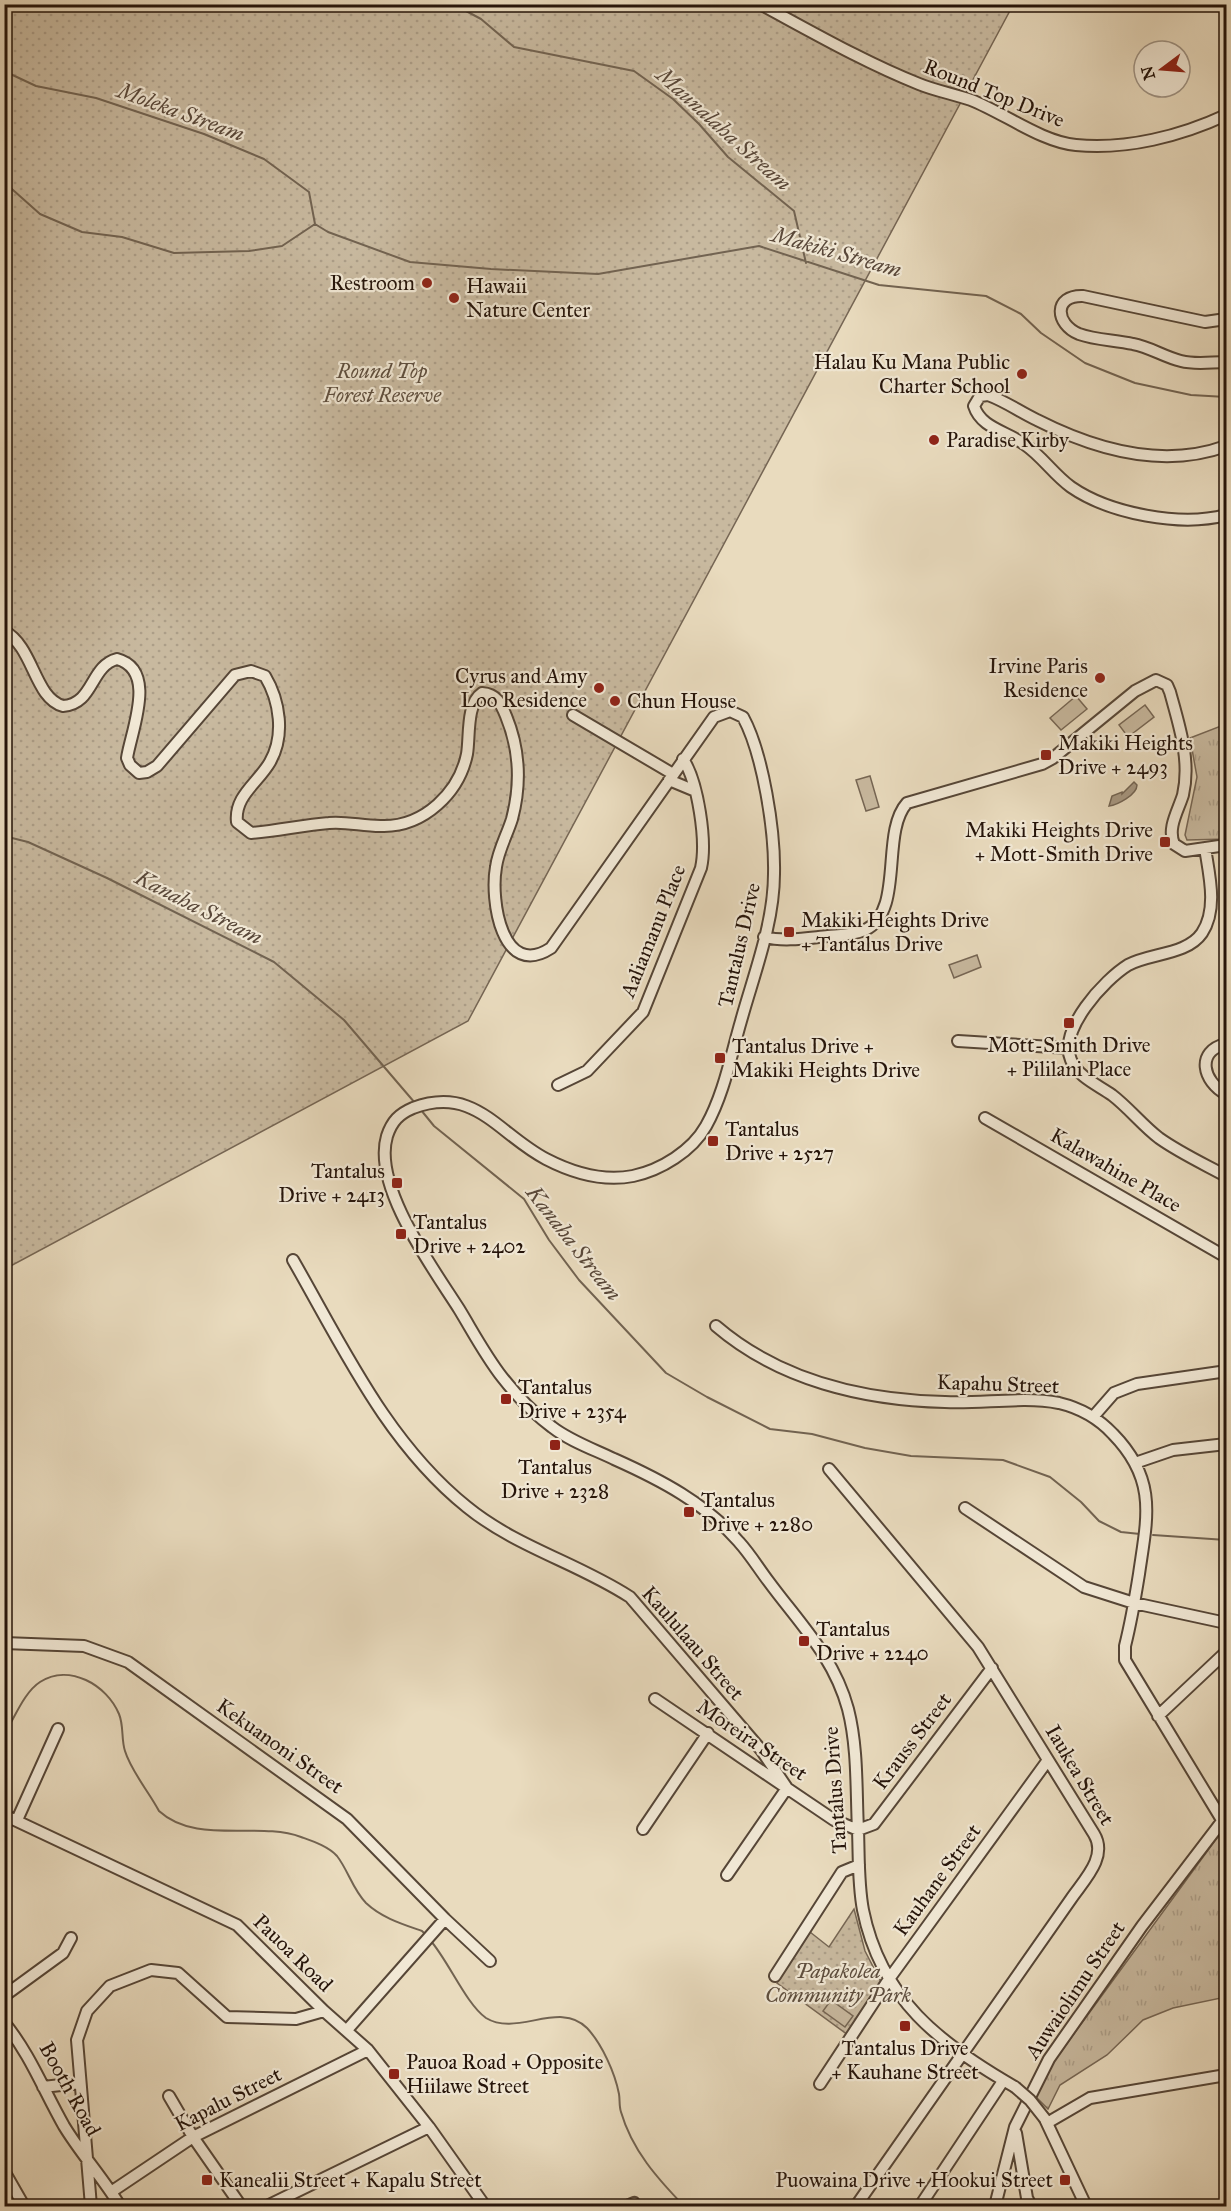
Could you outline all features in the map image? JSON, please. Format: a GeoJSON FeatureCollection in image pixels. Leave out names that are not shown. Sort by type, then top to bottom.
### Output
{"type":"FeatureCollection","features":[{"type":"Feature","properties":{"kind":"street","name":"Round Top Drive"},"geometry":{"type":"LineString","coordinates":[[759,4],[878,66],[921,85],[970,100],[1059,142],[1094,145],[1151,140],[1187,131],[1227,115]]}},
{"type":"Feature","properties":{"kind":"street"},"geometry":{"type":"LineString","coordinates":[[1227,319],[1197,320],[1144,307],[1083,296],[1066,299],[1059,310],[1064,324],[1081,335],[1134,344],[1182,361],[1227,362]]}},
{"type":"Feature","properties":{"kind":"street"},"geometry":{"type":"LineString","coordinates":[[1227,446],[1188,456],[1156,457],[1125,452],[1087,441],[1049,426],[988,395],[980,396],[974,406],[986,423],[1025,444],[1064,482],[1089,498],[1116,507],[1179,521],[1227,515]]}},
{"type":"Feature","properties":{"kind":"street","name":"Tantalus Drive"},"geometry":{"type":"LineString","coordinates":[[4,632],[19,643],[48,696],[63,706],[72,705],[83,698],[100,669],[109,661],[117,659],[128,664],[137,679],[140,703],[127,758],[139,773],[147,772],[157,766],[235,675],[251,671],[265,676],[275,701],[280,730],[278,746],[270,763],[237,806],[237,822],[251,833],[331,822],[395,826],[422,817],[439,803],[459,777],[466,757],[475,701],[482,693],[493,695],[498,700],[510,727],[518,773],[512,819],[496,866],[495,900],[509,943],[516,952],[527,956],[539,955],[551,948],[714,717],[730,711],[743,717],[759,760],[774,857],[774,880],[764,937],[723,1086],[706,1126],[678,1157],[634,1176],[589,1177],[543,1158],[470,1106],[443,1101],[418,1106],[400,1114],[389,1132],[385,1161],[392,1188],[406,1220],[484,1351],[521,1399],[561,1433],[668,1485],[701,1506],[738,1540],[816,1640],[838,1679],[849,1713],[856,1770],[859,1865],[867,1925],[876,1955],[889,1980],[922,2023],[963,2054],[1015,2087],[1030,2100],[1046,2121],[1086,2206]]}},
{"type":"Feature","properties":{"kind":"street"},"geometry":{"type":"LineString","coordinates":[[764,937],[790,940],[854,933],[870,927],[882,910],[887,893],[896,832],[900,815],[907,803],[1042,764],[1061,752],[1136,691],[1156,680],[1167,685],[1170,692],[1186,766],[1183,793],[1172,826],[1173,844],[1185,851],[1227,845]]}},
{"type":"Feature","properties":{"kind":"street"},"geometry":{"type":"LineString","coordinates":[[573,715],[693,790]]}},
{"type":"Feature","properties":{"kind":"street","name":"Aaliamanu Place"},"geometry":{"type":"LineString","coordinates":[[558,1085],[587,1071],[643,1012],[701,868],[705,851],[692,774],[683,759]]}},
{"type":"Feature","properties":{"kind":"street"},"geometry":{"type":"LineString","coordinates":[[1205,848],[1211,881],[1208,921],[1202,933],[1182,948],[1136,960],[1116,973],[1094,996],[1074,1026],[1068,1048],[1076,1069],[1122,1103],[1152,1132],[1227,1176]]}},
{"type":"Feature","properties":{"kind":"street"},"geometry":{"type":"LineString","coordinates":[[958,1041],[1068,1048]]}},
{"type":"Feature","properties":{"kind":"street"},"geometry":{"type":"LineString","coordinates":[[1227,1044],[1219,1045],[1209,1055],[1205,1067],[1208,1078],[1218,1090],[1227,1094]]}},
{"type":"Feature","properties":{"kind":"street","name":"Kalawahine Place"},"geometry":{"type":"LineString","coordinates":[[985,1118],[1227,1257]]}},
{"type":"Feature","properties":{"kind":"street","name":"Kaululaau Street"},"geometry":{"type":"LineString","coordinates":[[293,1260],[379,1411],[422,1466],[467,1508],[517,1541],[607,1582],[630,1597],[762,1751],[788,1788]]}},
{"type":"Feature","properties":{"kind":"street","name":"Kapahu Street"},"geometry":{"type":"LineString","coordinates":[[716,1326],[733,1340],[779,1366],[821,1384],[854,1392],[944,1402],[1050,1402],[1070,1406],[1093,1417],[1119,1439],[1135,1463],[1146,1495],[1148,1523],[1124,1657],[1158,1716],[1224,1817]]}},
{"type":"Feature","properties":{"kind":"street"},"geometry":{"type":"LineString","coordinates":[[1093,1417],[1114,1394],[1137,1384],[1220,1372]]}},
{"type":"Feature","properties":{"kind":"street"},"geometry":{"type":"LineString","coordinates":[[1135,1463],[1173,1450],[1227,1444]]}},
{"type":"Feature","properties":{"kind":"street","name":"Iaukea Street"},"geometry":{"type":"LineString","coordinates":[[829,1469],[978,1647],[1097,1839],[1099,1854],[1071,1899],[858,2202]]}},
{"type":"Feature","properties":{"kind":"street"},"geometry":{"type":"LineString","coordinates":[[965,1508],[1084,1587],[1134,1603],[1227,1623]]}},
{"type":"Feature","properties":{"kind":"street","name":"Kekuanoni Street"},"geometry":{"type":"LineString","coordinates":[[6,1645],[84,1646],[128,1662],[347,1819],[445,1919],[490,1960]]}},
{"type":"Feature","properties":{"kind":"street"},"geometry":{"type":"LineString","coordinates":[[1158,1716],[1227,1652]]}},
{"type":"Feature","properties":{"kind":"street","name":"Krauss Street"},"geometry":{"type":"LineString","coordinates":[[858,1830],[874,1824],[992,1668]]}},
{"type":"Feature","properties":{"kind":"street","name":"Moreira Street"},"geometry":{"type":"LineString","coordinates":[[656,1699],[834,1820],[858,1830]]}},
{"type":"Feature","properties":{"kind":"street"},"geometry":{"type":"LineString","coordinates":[[17,1820],[58,1729]]}},
{"type":"Feature","properties":{"kind":"street"},"geometry":{"type":"LineString","coordinates":[[643,1829],[708,1733]]}},
{"type":"Feature","properties":{"kind":"street","name":"Kauhane Street"},"geometry":{"type":"LineString","coordinates":[[820,2084],[889,1980],[1048,1760]]}},
{"type":"Feature","properties":{"kind":"street"},"geometry":{"type":"LineString","coordinates":[[727,1875],[788,1788]]}},
{"type":"Feature","properties":{"kind":"street","name":"Pauoa Road"},"geometry":{"type":"LineString","coordinates":[[4,1815],[237,1925],[324,2011],[368,2050],[429,2127],[483,2206]]}},
{"type":"Feature","properties":{"kind":"street","name":"Auwaiolimu Street"},"geometry":{"type":"LineString","coordinates":[[995,2206],[1015,2127],[1049,2059],[1142,1926],[1224,1817]]}},
{"type":"Feature","properties":{"kind":"street"},"geometry":{"type":"LineString","coordinates":[[775,1976],[842,1872],[859,1865]]}},
{"type":"Feature","properties":{"kind":"street"},"geometry":{"type":"LineString","coordinates":[[347,2030],[422,1948],[445,1919]]}},
{"type":"Feature","properties":{"kind":"street"},"geometry":{"type":"LineString","coordinates":[[4,1996],[63,1953],[71,1938]]}},
{"type":"Feature","properties":{"kind":"street"},"geometry":{"type":"LineString","coordinates":[[91,2206],[76,2040],[87,2011],[110,1986],[151,1970],[178,1973],[227,2017],[296,2019],[324,2011]]}},
{"type":"Feature","properties":{"kind":"street","name":"Booth Road"},"geometry":{"type":"LineString","coordinates":[[4,2022],[37,2069],[43,2087],[73,2140],[120,2206]]}},
{"type":"Feature","properties":{"kind":"street","name":"Kapalu Street"},"geometry":{"type":"LineString","coordinates":[[111,2192],[193,2137],[368,2050]]}},
{"type":"Feature","properties":{"kind":"street"},"geometry":{"type":"LineString","coordinates":[[1046,2121],[1090,2098],[1227,2075]]}},
{"type":"Feature","properties":{"kind":"street"},"geometry":{"type":"LineString","coordinates":[[920,2206],[1003,2081]]}},
{"type":"Feature","properties":{"kind":"street"},"geometry":{"type":"LineString","coordinates":[[43,2087],[79,2083]]}},
{"type":"Feature","properties":{"kind":"street"},"geometry":{"type":"LineString","coordinates":[[169,2096],[193,2137],[241,2206]]}},
{"type":"Feature","properties":{"kind":"street"},"geometry":{"type":"LineString","coordinates":[[267,2206],[429,2127]]}},
{"type":"Feature","properties":{"kind":"street"},"geometry":{"type":"LineString","coordinates":[[1015,2127],[1027,2198],[1031,2206]]}},
{"type":"Feature","properties":{"kind":"street"},"geometry":{"type":"LineString","coordinates":[[4,2171],[24,2206]]}},
{"type":"Feature","properties":{"kind":"street"},"geometry":{"type":"LineString","coordinates":[[627,2206],[634,2203],[636,2206]]}},
{"type":"Feature","properties":{"kind":"green space","name":"Round Top Forest Reserve"},"geometry":{"type":"Polygon","coordinates":[[[5,5],[1013,5],[468,1021],[5,1269],[5,5]]]}},
{"type":"Feature","properties":{"kind":"green space"},"geometry":{"type":"Polygon","coordinates":[[[1076,696],[1087,709],[1061,730],[1050,718],[1076,696]]]}},
{"type":"Feature","properties":{"kind":"green space"},"geometry":{"type":"Polygon","coordinates":[[[1145,705],[1154,717],[1128,737],[1119,725],[1145,705]]]}},
{"type":"Feature","properties":{"kind":"green space"},"geometry":{"type":"Polygon","coordinates":[[[1226,724],[1226,839],[1187,840],[1185,835],[1197,777],[1190,738],[1226,724]]]}},
{"type":"Feature","properties":{"kind":"green space"},"geometry":{"type":"Polygon","coordinates":[[[870,776],[879,807],[866,811],[856,780],[870,776]]]}},
{"type":"Feature","properties":{"kind":"green space"},"geometry":{"type":"Polygon","coordinates":[[[977,955],[981,967],[954,978],[949,965],[977,955]]]}},
{"type":"Feature","properties":{"kind":"green space"},"geometry":{"type":"Polygon","coordinates":[[[1222,1831],[1226,1837],[1226,1997],[1173,2008],[1143,2020],[1107,2055],[1060,2085],[1048,2109],[1034,2095],[1049,2068],[1222,1831]]]}},
{"type":"Feature","properties":{"kind":"green space","name":"Papakolea Community Park"},"geometry":{"type":"Polygon","coordinates":[[[854,1909],[865,1951],[881,1982],[848,2035],[777,1983],[810,1932],[829,1947],[854,1909]]]}},
{"type":"Feature","properties":{"kind":"green space"},"geometry":{"type":"Polygon","coordinates":[[[831,2000],[853,2016],[845,2027],[823,2011],[831,2000]]]}},
{"type":"Feature","properties":{"kind":"shaded area"},"geometry":{"type":"Polygon","coordinates":[[[1134,782],[1137,785],[1136,789],[1130,796],[1109,806],[1112,796],[1122,792],[1122,794],[1134,782]]]}},
{"type":"Feature","properties":{"kind":"waterway","name":"Maunalaha Stream"},"geometry":{"type":"LineString","coordinates":[[453,4],[481,19],[514,47],[634,71],[673,99],[728,157],[794,211],[806,263]]}},
{"type":"Feature","properties":{"kind":"waterway","name":"Moleka Stream"},"geometry":{"type":"LineString","coordinates":[[4,71],[36,86],[96,98],[204,134],[264,159],[309,192],[315,224]]}},
{"type":"Feature","properties":{"kind":"waterway"},"geometry":{"type":"LineString","coordinates":[[4,182],[40,214],[82,232],[122,237],[174,253],[249,251],[282,246],[315,224]]}},
{"type":"Feature","properties":{"kind":"waterway","name":"Makiki Stream"},"geometry":{"type":"LineString","coordinates":[[315,224],[328,232],[410,262],[491,269],[598,274],[759,246],[879,285],[986,296],[1021,314],[1041,333],[1085,363],[1135,383],[1191,395],[1226,397]]}},
{"type":"Feature","properties":{"kind":"waterway","name":"Kanaha Stream"},"geometry":{"type":"LineString","coordinates":[[4,836],[28,842],[107,878],[274,962],[344,1020],[415,1103]]}},
{"type":"Feature","properties":{"kind":"waterway","name":"Kanaha Stream"},"geometry":{"type":"LineString","coordinates":[[421,1110],[434,1126],[524,1199],[549,1240],[579,1280],[666,1373],[770,1429],[812,1434],[865,1448],[911,1456],[1003,1460],[1050,1477],[1081,1502],[1099,1521],[1121,1532],[1140,1534]]}},
{"type":"Feature","properties":{"kind":"waterway","name":"Kanaha Stream"},"geometry":{"type":"LineString","coordinates":[[1153,1535],[1226,1540]]}},
{"type":"Feature","properties":{"kind":"waterway"},"geometry":{"type":"LineString","coordinates":[[4,1729],[9,1726],[26,1696],[40,1682],[63,1675],[86,1680],[106,1694],[119,1714],[128,1759],[159,1811],[174,1821],[191,1827],[209,1830],[284,1833],[320,1844],[337,1856],[366,1903],[385,1917],[422,1931],[427,1936]]}},
{"type":"Feature","properties":{"kind":"waterway"},"geometry":{"type":"LineString","coordinates":[[430,1940],[471,2003],[486,2018],[498,2023],[511,2024],[564,2017],[576,2020],[587,2028],[603,2050],[611,2068],[619,2094],[621,2112],[632,2139],[655,2174],[684,2206]]}},
{"type":"Feature","properties":{"kind":"place","name":"Restroom"},"geometry":{"type":"Point","coordinates":[427,283]}},
{"type":"Feature","properties":{"kind":"place","name":"Hawaii Nature Center"},"geometry":{"type":"Point","coordinates":[454,298]}},
{"type":"Feature","properties":{"kind":"place","name":"Halau Ku Mana Public Charter School"},"geometry":{"type":"Point","coordinates":[1022,374]}},
{"type":"Feature","properties":{"kind":"place","name":"Paradise Kirby"},"geometry":{"type":"Point","coordinates":[934,440]}},
{"type":"Feature","properties":{"kind":"place","name":"Irvine Paris Residence"},"geometry":{"type":"Point","coordinates":[1100,678]}},
{"type":"Feature","properties":{"kind":"place","name":"Cyrus and Amy Loo Residence"},"geometry":{"type":"Point","coordinates":[599,688]}},
{"type":"Feature","properties":{"kind":"place","name":"Chun House"},"geometry":{"type":"Point","coordinates":[615,701]}},
{"type":"Feature","properties":{"kind":"place","name":"Makiki Heights Drive + 2493"},"geometry":{"type":"Point","coordinates":[1046,755]}},
{"type":"Feature","properties":{"kind":"place","name":"Makiki Heights Drive + Mott-Smith Drive"},"geometry":{"type":"Point","coordinates":[1165,842]}},
{"type":"Feature","properties":{"kind":"place","name":"Makiki Heights Drive + Tantalus Drive"},"geometry":{"type":"Point","coordinates":[789,932]}},
{"type":"Feature","properties":{"kind":"place","name":"Mott-Smith Drive + Pililani Place"},"geometry":{"type":"Point","coordinates":[1069,1023]}},
{"type":"Feature","properties":{"kind":"place","name":"Tantalus Drive + Makiki Heights Drive"},"geometry":{"type":"Point","coordinates":[720,1058]}},
{"type":"Feature","properties":{"kind":"place","name":"Tantalus Drive + 2527"},"geometry":{"type":"Point","coordinates":[713,1141]}},
{"type":"Feature","properties":{"kind":"place","name":"Tantalus Drive + 2413"},"geometry":{"type":"Point","coordinates":[397,1183]}},
{"type":"Feature","properties":{"kind":"place","name":"Tantalus Drive + 2402"},"geometry":{"type":"Point","coordinates":[401,1234]}},
{"type":"Feature","properties":{"kind":"place","name":"Tantalus Drive + 2354"},"geometry":{"type":"Point","coordinates":[506,1399]}},
{"type":"Feature","properties":{"kind":"place","name":"Tantalus Drive + 2328"},"geometry":{"type":"Point","coordinates":[555,1445]}},
{"type":"Feature","properties":{"kind":"place","name":"Tantalus Drive + 2280"},"geometry":{"type":"Point","coordinates":[689,1512]}},
{"type":"Feature","properties":{"kind":"place","name":"Tantalus Drive + 2240"},"geometry":{"type":"Point","coordinates":[804,1641]}},
{"type":"Feature","properties":{"kind":"place","name":"Tantalus Drive + Kauhane Street"},"geometry":{"type":"Point","coordinates":[905,2026]}},
{"type":"Feature","properties":{"kind":"place","name":"Pauoa Road + Opposite Hiilawe Street"},"geometry":{"type":"Point","coordinates":[394,2074]}},
{"type":"Feature","properties":{"kind":"place","name":"Kanealii Street + Kapalu Street"},"geometry":{"type":"Point","coordinates":[207,2180]}},
{"type":"Feature","properties":{"kind":"place","name":"Puowaina Drive + Hookui Street"},"geometry":{"type":"Point","coordinates":[1065,2180]}}]}
